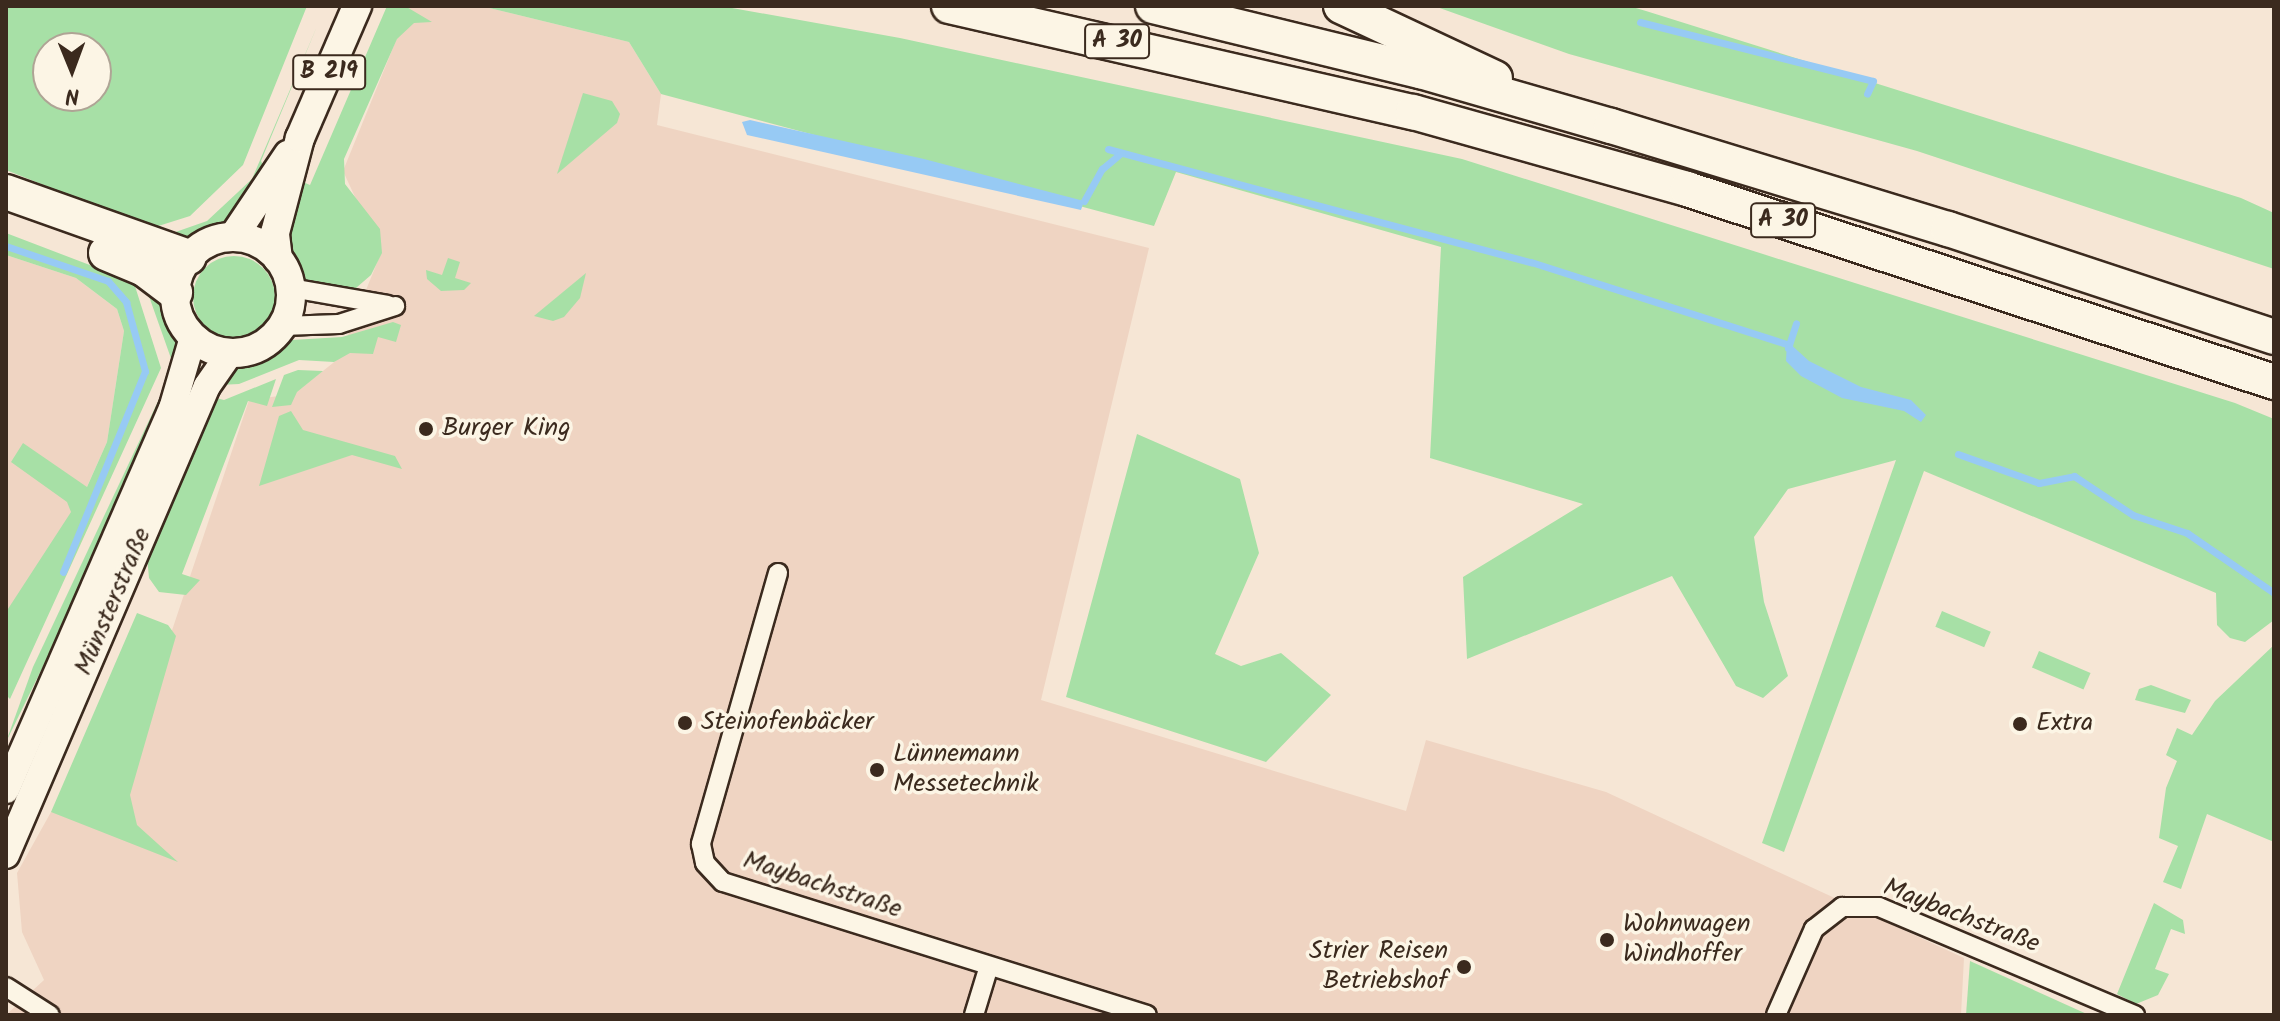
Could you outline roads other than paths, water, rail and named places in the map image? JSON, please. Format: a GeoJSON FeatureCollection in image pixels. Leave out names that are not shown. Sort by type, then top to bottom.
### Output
{"type":"FeatureCollection","features":[{"type":"Feature","properties":{"kind":"highway","name":"A 30"},"geometry":{"type":"LineString","coordinates":[[949,6],[1413,112],[1584,160],[1984,283],[2274,382]]}},
{"type":"Feature","properties":{"kind":"highway","name":"A 30"},"geometry":{"type":"LineString","coordinates":[[1153,6],[1420,71],[1559,112],[1948,229],[2274,337]]}},
{"type":"Feature","properties":{"kind":"highway"},"geometry":{"type":"LineString","coordinates":[[1341,6],[1461,59],[1559,112]]}},
{"type":"Feature","properties":{"kind":"highway"},"geometry":{"type":"LineString","coordinates":[[6,192],[189,257]]}},
{"type":"Feature","properties":{"kind":"highway"},"geometry":{"type":"LineString","coordinates":[[6,210],[144,269],[175,292]]}},
{"type":"Feature","properties":{"kind":"main road","name":"B 219"},"geometry":{"type":"LineString","coordinates":[[278,259],[275,233],[300,138],[357,6]]}},
{"type":"Feature","properties":{"kind":"main road","name":"B 219"},"geometry":{"type":"LineString","coordinates":[[233,237],[300,138]]}},
{"type":"Feature","properties":{"kind":"main road"},"geometry":{"type":"LineString","coordinates":[[233,237],[266,247],[278,259],[291,288],[282,326],[260,346],[230,353],[193,337],[183,324],[175,292],[189,257],[201,246],[233,237]]}},
{"type":"Feature","properties":{"kind":"main road","name":"Münsterstraße"},"geometry":{"type":"LineString","coordinates":[[6,790],[172,409],[193,337]]}},
{"type":"Feature","properties":{"kind":"main road","name":"Münsterstraße"},"geometry":{"type":"LineString","coordinates":[[6,855],[207,386],[230,353]]}},
{"type":"Feature","properties":{"kind":"street"},"geometry":{"type":"LineString","coordinates":[[282,326],[339,324],[395,306],[291,288]]}},
{"type":"Feature","properties":{"kind":"street","name":"Maybachstraße"},"geometry":{"type":"LineString","coordinates":[[778,573],[701,844],[705,863],[723,882],[1147,1015]]}},
{"type":"Feature","properties":{"kind":"street","name":"Maybachstraße"},"geometry":{"type":"LineString","coordinates":[[1776,1015],[1814,929],[1842,907],[1879,907],[2135,1015]]}},
{"type":"Feature","properties":{"kind":"street"},"geometry":{"type":"LineString","coordinates":[[974,1015],[989,966]]}},
{"type":"Feature","properties":{"kind":"street"},"geometry":{"type":"LineString","coordinates":[[6,987],[50,1015]]}},
{"type":"Feature","properties":{"kind":"water"},"geometry":{"type":"Polygon","coordinates":[[[750,120],[924,159],[1084,201],[1081,210],[747,135],[742,122],[750,120]]]}},
{"type":"Feature","properties":{"kind":"water"},"geometry":{"type":"Polygon","coordinates":[[[1787,341],[1809,361],[1861,387],[1911,400],[1926,415],[1921,422],[1904,411],[1842,398],[1801,376],[1786,361],[1787,341]]]}},
{"type":"Feature","properties":{"kind":"waterway"},"geometry":{"type":"LineString","coordinates":[[1640,22],[1873,81],[1867,94]]}},
{"type":"Feature","properties":{"kind":"waterway"},"geometry":{"type":"LineString","coordinates":[[1108,149],[1531,262],[1789,345]]}},
{"type":"Feature","properties":{"kind":"waterway"},"geometry":{"type":"LineString","coordinates":[[1084,201],[1102,169],[1121,153]]}},
{"type":"Feature","properties":{"kind":"waterway"},"geometry":{"type":"LineString","coordinates":[[6,246],[108,281],[126,302],[145,371],[63,572]]}},
{"type":"Feature","properties":{"kind":"waterway"},"geometry":{"type":"LineString","coordinates":[[1788,348],[1796,323]]}},
{"type":"Feature","properties":{"kind":"waterway"},"geometry":{"type":"LineString","coordinates":[[1958,454],[2039,483],[2074,476],[2133,515],[2187,533],[2274,593]]}},
{"type":"Feature","properties":{"kind":"place","name":"Burger King"},"geometry":{"type":"Point","coordinates":[426,429]}},
{"type":"Feature","properties":{"kind":"place","name":"Steinofenbäcker"},"geometry":{"type":"Point","coordinates":[685,723]}},
{"type":"Feature","properties":{"kind":"place","name":"Extra"},"geometry":{"type":"Point","coordinates":[2020,724]}},
{"type":"Feature","properties":{"kind":"place","name":"Lünnemann Messetechnik"},"geometry":{"type":"Point","coordinates":[877,770]}},
{"type":"Feature","properties":{"kind":"place","name":"Wohnwagen Windhoffer"},"geometry":{"type":"Point","coordinates":[1607,940]}},
{"type":"Feature","properties":{"kind":"place","name":"Strier Reisen Betriebshof"},"geometry":{"type":"Point","coordinates":[1464,967]}}]}
